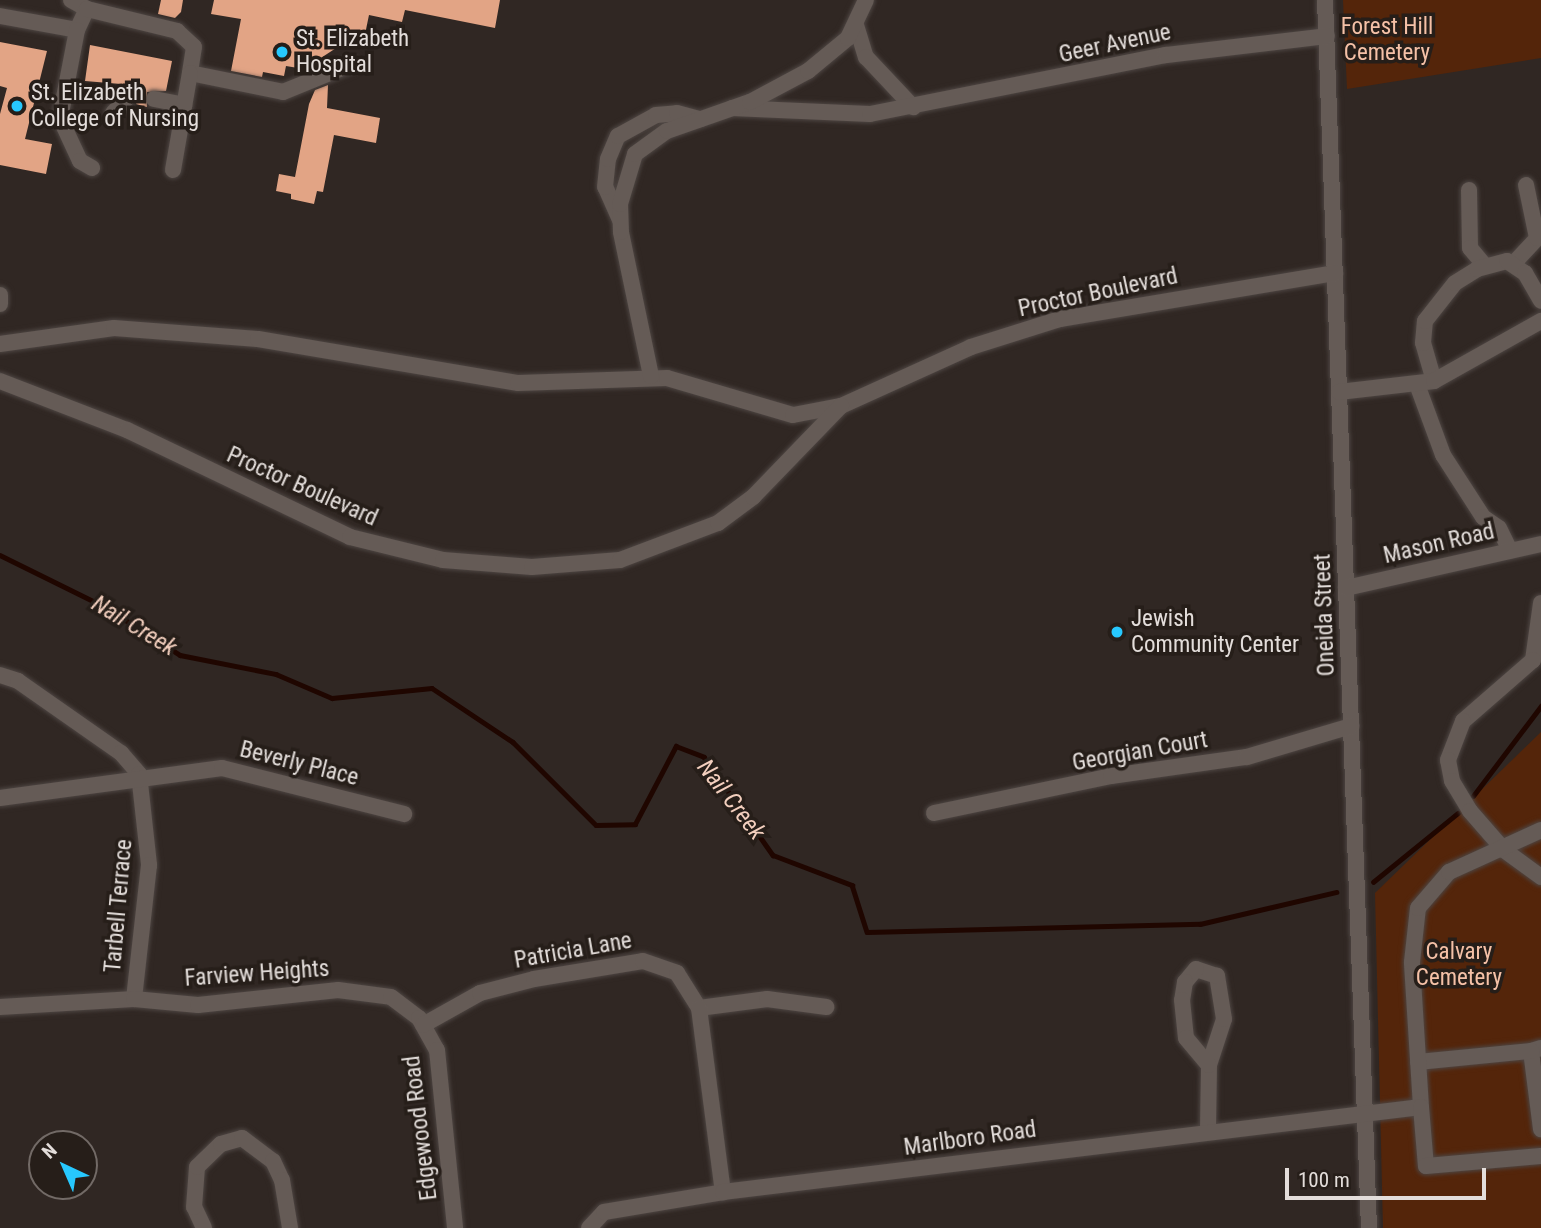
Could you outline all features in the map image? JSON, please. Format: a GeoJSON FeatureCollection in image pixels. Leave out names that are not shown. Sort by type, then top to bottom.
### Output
{"type":"FeatureCollection","features":[{"type":"Feature","properties":{"kind":"street"},"geometry":{"type":"LineString","coordinates":[[71,0],[88,9],[177,31],[194,47],[173,170]]}},
{"type":"Feature","properties":{"kind":"street"},"geometry":{"type":"LineString","coordinates":[[620,220],[635,154],[667,131],[732,108],[808,71],[836,50],[856,25],[866,0]]}},
{"type":"Feature","properties":{"kind":"street","name":"Oneida Street"},"geometry":{"type":"LineString","coordinates":[[1325,0],[1369,1228]]}},
{"type":"Feature","properties":{"kind":"street"},"geometry":{"type":"LineString","coordinates":[[88,9],[77,30],[60,118],[80,161],[92,168]]}},
{"type":"Feature","properties":{"kind":"street"},"geometry":{"type":"LineString","coordinates":[[0,16],[77,30]]}},
{"type":"Feature","properties":{"kind":"street"},"geometry":{"type":"LineString","coordinates":[[856,25],[866,57],[914,107]]}},
{"type":"Feature","properties":{"kind":"street","name":"Geer Avenue"},"geometry":{"type":"LineString","coordinates":[[732,108],[825,115],[914,107],[1166,55],[1327,36]]}},
{"type":"Feature","properties":{"kind":"street"},"geometry":{"type":"LineString","coordinates":[[190,73],[283,92],[352,64]]}},
{"type":"Feature","properties":{"kind":"street"},"geometry":{"type":"LineString","coordinates":[[113,113],[130,95]]}},
{"type":"Feature","properties":{"kind":"street"},"geometry":{"type":"LineString","coordinates":[[154,99],[184,105]]}},
{"type":"Feature","properties":{"kind":"street"},"geometry":{"type":"LineString","coordinates":[[651,376],[620,220],[605,187],[608,159],[618,136],[656,115],[677,113],[700,119]]}},
{"type":"Feature","properties":{"kind":"street"},"geometry":{"type":"LineString","coordinates":[[1434,381],[1423,342],[1425,321],[1455,283],[1485,266],[1514,262],[1537,238],[1526,185]]}},
{"type":"Feature","properties":{"kind":"street"},"geometry":{"type":"LineString","coordinates":[[1469,190],[1470,248],[1485,266]]}},
{"type":"Feature","properties":{"kind":"street"},"geometry":{"type":"LineString","coordinates":[[1514,262],[1541,301]]}},
{"type":"Feature","properties":{"kind":"street","name":"Proctor Boulevard"},"geometry":{"type":"LineString","coordinates":[[0,344],[114,328],[258,339],[518,383],[651,376],[771,413],[816,413],[841,406],[971,347],[1060,319],[1335,273]]}},
{"type":"Feature","properties":{"kind":"street"},"geometry":{"type":"LineString","coordinates":[[0,295],[0,304]]}},
{"type":"Feature","properties":{"kind":"street"},"geometry":{"type":"LineString","coordinates":[[1339,392],[1418,387],[1434,381],[1540,323]]}},
{"type":"Feature","properties":{"kind":"street","name":"Proctor Boulevard"},"geometry":{"type":"LineString","coordinates":[[0,381],[128,430],[350,537],[443,560],[532,567],[620,560],[718,523],[753,497],[841,406]]}},
{"type":"Feature","properties":{"kind":"street"},"geometry":{"type":"LineString","coordinates":[[1418,387],[1443,455],[1483,517],[1499,528],[1510,551]]}},
{"type":"Feature","properties":{"kind":"street","name":"Mason Road"},"geometry":{"type":"LineString","coordinates":[[1346,588],[1541,544]]}},
{"type":"Feature","properties":{"kind":"street"},"geometry":{"type":"LineString","coordinates":[[1541,603],[1533,660],[1463,721],[1448,760],[1461,797],[1504,850],[1541,877]]}},
{"type":"Feature","properties":{"kind":"street"},"geometry":{"type":"LineString","coordinates":[[0,676],[18,681],[121,753],[140,776]]}},
{"type":"Feature","properties":{"kind":"street","name":"Georgian Court"},"geometry":{"type":"LineString","coordinates":[[934,813],[1111,776],[1247,757],[1351,726]]}},
{"type":"Feature","properties":{"kind":"street","name":"Beverly Place"},"geometry":{"type":"LineString","coordinates":[[0,798],[140,776],[222,768],[404,814]]}},
{"type":"Feature","properties":{"kind":"street","name":"Tarbell Terrace"},"geometry":{"type":"LineString","coordinates":[[134,999],[149,865],[140,776]]}},
{"type":"Feature","properties":{"kind":"street"},"geometry":{"type":"LineString","coordinates":[[1541,830],[1504,850],[1449,872],[1418,908],[1412,962],[1426,1166],[1541,1156]]}},
{"type":"Feature","properties":{"kind":"street","name":"Patricia Lane"},"geometry":{"type":"LineString","coordinates":[[423,1024],[480,993],[643,961],[685,979],[699,1008],[723,1192]]}},
{"type":"Feature","properties":{"kind":"street"},"geometry":{"type":"LineString","coordinates":[[1208,1129],[1209,1065],[1222,1032],[1220,984],[1211,971],[1196,970],[1183,991],[1186,1038],[1209,1065]]}},
{"type":"Feature","properties":{"kind":"street","name":"Farview Heights"},"geometry":{"type":"LineString","coordinates":[[0,1007],[134,999],[198,1005],[338,990],[377,993],[405,1005],[423,1024]]}},
{"type":"Feature","properties":{"kind":"street"},"geometry":{"type":"LineString","coordinates":[[699,1008],[767,999],[826,1007]]}},
{"type":"Feature","properties":{"kind":"street","name":"Edgewood Road"},"geometry":{"type":"LineString","coordinates":[[423,1024],[441,1073],[455,1228]]}},
{"type":"Feature","properties":{"kind":"street"},"geometry":{"type":"LineString","coordinates":[[1419,1062],[1536,1050],[1541,1129]]}},
{"type":"Feature","properties":{"kind":"street","name":"Marlboro Road"},"geometry":{"type":"LineString","coordinates":[[589,1228],[604,1212],[723,1192],[1208,1129],[1421,1107]]}},
{"type":"Feature","properties":{"kind":"street"},"geometry":{"type":"LineString","coordinates":[[204,1228],[194,1207],[197,1167],[221,1144],[242,1138],[273,1161],[290,1228]]}},
{"type":"Feature","properties":{"kind":"green space","name":"Forest Hill Cemetery"},"geometry":{"type":"Polygon","coordinates":[[[1343,0],[1541,0],[1541,58],[1347,89],[1343,0]]]}},
{"type":"Feature","properties":{"kind":"green space","name":"Calvary Cemetery"},"geometry":{"type":"Polygon","coordinates":[[[1541,732],[1541,1228],[1383,1228],[1375,893],[1541,732]]]}},
{"type":"Feature","properties":{"kind":"building"},"geometry":{"type":"Polygon","coordinates":[[[161,0],[183,0],[181,12],[175,18],[158,14],[161,0]]]}},
{"type":"Feature","properties":{"kind":"building","name":"St. Elizabeth Hospital"},"geometry":{"type":"Polygon","coordinates":[[[214,0],[500,0],[495,28],[405,10],[402,22],[369,15],[364,39],[353,37],[304,69],[286,66],[284,76],[263,72],[262,77],[231,71],[241,19],[211,14],[214,0]]]}},
{"type":"Feature","properties":{"kind":"building","name":"St. Elizabeth College of Nursing"},"geometry":{"type":"Polygon","coordinates":[[[0,42],[47,51],[25,139],[52,144],[46,174],[0,165],[0,114],[7,88],[0,86],[0,42]]]}},
{"type":"Feature","properties":{"kind":"building"},"geometry":{"type":"Polygon","coordinates":[[[90,45],[172,61],[166,91],[147,92],[147,107],[136,104],[140,93],[133,85],[85,81],[90,45]]]}},
{"type":"Feature","properties":{"kind":"building"},"geometry":{"type":"Polygon","coordinates":[[[328,85],[327,108],[380,118],[376,143],[334,135],[323,192],[317,191],[314,204],[291,199],[291,194],[276,191],[279,174],[295,177],[309,104],[315,90],[328,85]]]}},
{"type":"Feature","properties":{"kind":"waterway","name":"Nail Creek"},"geometry":{"type":"LineString","coordinates":[[0,555],[105,607],[180,655],[276,674],[332,698],[432,688],[513,742],[596,825],[635,824],[676,746],[704,757],[773,855],[852,885],[867,932],[1200,924],[1336,892]]}},
{"type":"Feature","properties":{"kind":"waterway","name":"Nail Creek"},"geometry":{"type":"LineString","coordinates":[[1473,796],[1541,706]]}},
{"type":"Feature","properties":{"kind":"waterway","name":"Nail Creek"},"geometry":{"type":"LineString","coordinates":[[1373,882],[1458,813]]}},
{"type":"Feature","properties":{"kind":"place","name":"St. Elizabeth Hospital"},"geometry":{"type":"Point","coordinates":[282,52]}},
{"type":"Feature","properties":{"kind":"place","name":"St. Elizabeth College of Nursing"},"geometry":{"type":"Point","coordinates":[17,106]}},
{"type":"Feature","properties":{"kind":"place","name":"Jewish Community Center"},"geometry":{"type":"Point","coordinates":[1117,632]}}]}
